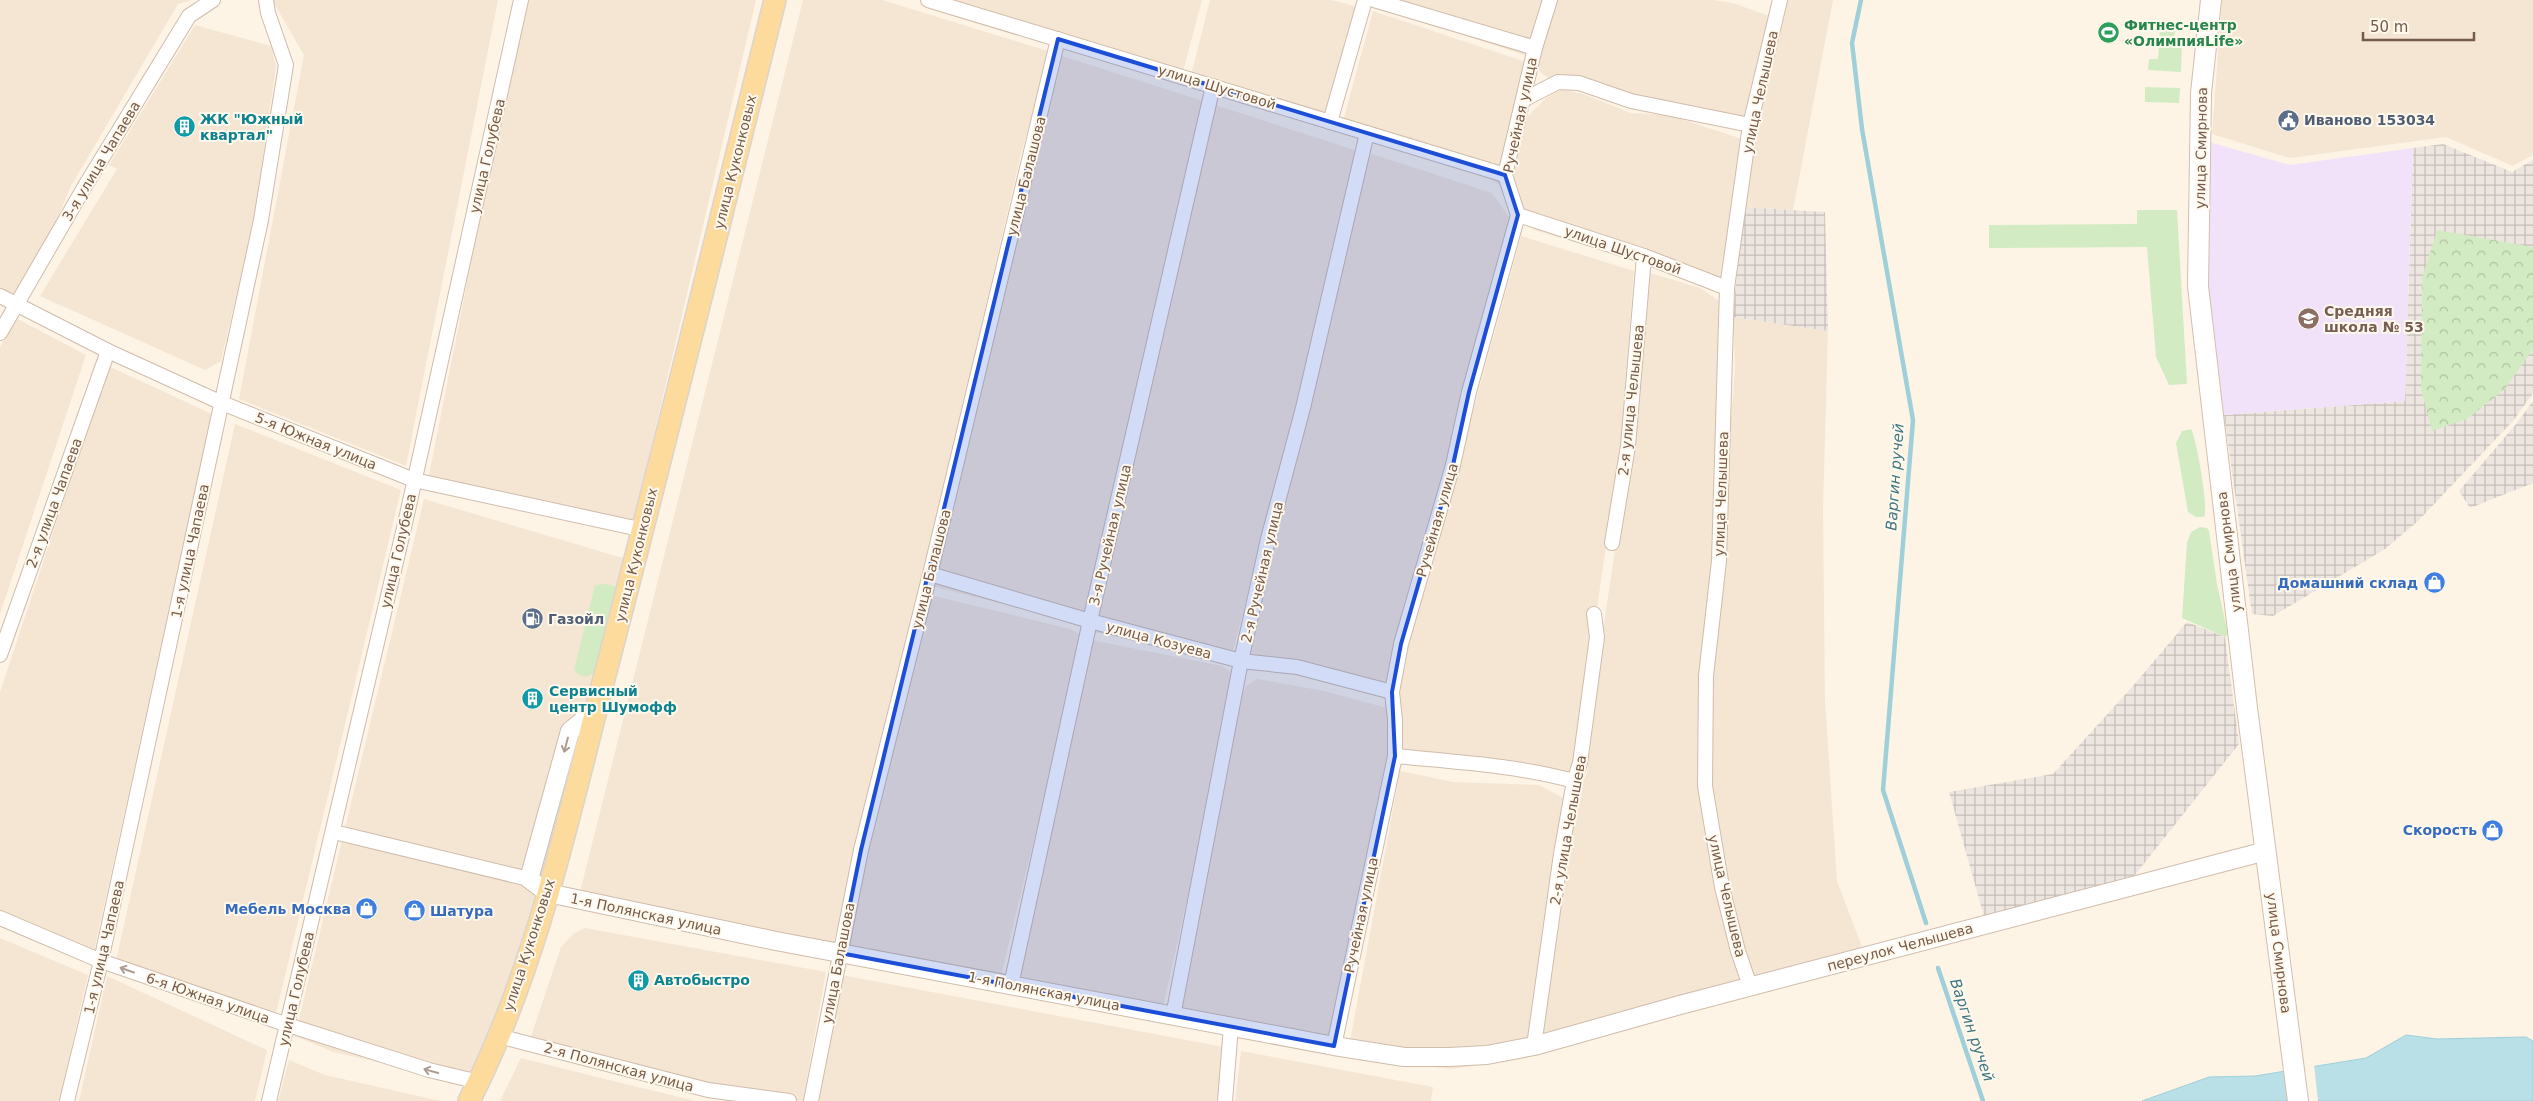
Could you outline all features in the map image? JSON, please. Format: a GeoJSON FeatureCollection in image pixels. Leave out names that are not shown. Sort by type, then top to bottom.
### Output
{"type":"FeatureCollection","features":[{"type":"Feature","properties":{"kind":"main road","name":"улица Куконковых"},"geometry":{"type":"LineString","coordinates":[[469,1101],[481,1092],[510,1039],[595,756],[775,0]]}},
{"type":"Feature","properties":{"kind":"main road","name":"улица Куконковых"},"geometry":{"type":"LineString","coordinates":[[481,1092],[552,894],[596,710],[648,531],[786,0]]}},
{"type":"Feature","properties":{"kind":"main road","name":"улица Смирнова"},"geometry":{"type":"LineString","coordinates":[[2211,0],[2201,94],[2198,286],[2298,1101]]}},
{"type":"Feature","properties":{"kind":"street","name":"3-я улица Чапаева"},"geometry":{"type":"LineString","coordinates":[[0,333],[85,186],[189,16],[213,0]]}},
{"type":"Feature","properties":{"kind":"street","name":"1-я улица Чапаева"},"geometry":{"type":"LineString","coordinates":[[67,1101],[101,961],[261,220],[286,65],[268,13],[266,0]]}},
{"type":"Feature","properties":{"kind":"street","name":"улица Голубева"},"geometry":{"type":"LineString","coordinates":[[269,1101],[334,832],[522,0]]}},
{"type":"Feature","properties":{"kind":"street","name":"улица Шустовой"},"geometry":{"type":"LineString","coordinates":[[928,0],[1367,132],[1505,176]]}},
{"type":"Feature","properties":{"kind":"street"},"geometry":{"type":"LineString","coordinates":[[1330,122],[1365,0]]}},
{"type":"Feature","properties":{"kind":"street"},"geometry":{"type":"LineString","coordinates":[[1374,0],[1535,48]]}},
{"type":"Feature","properties":{"kind":"street","name":"Ручейная улица"},"geometry":{"type":"LineString","coordinates":[[1334,1046],[1395,756],[1395,720],[1392,692],[1401,644],[1453,465],[1469,392],[1518,215],[1505,176],[1535,48],[1550,0]]}},
{"type":"Feature","properties":{"kind":"street","name":"улица Челышева"},"geometry":{"type":"LineString","coordinates":[[1750,986],[1738,951],[1722,887],[1705,786],[1706,676],[1719,561],[1727,288],[1750,125],[1780,0]]}},
{"type":"Feature","properties":{"kind":"street","name":"улица Балашова"},"geometry":{"type":"LineString","coordinates":[[811,1101],[861,850],[930,574],[1058,39]]}},
{"type":"Feature","properties":{"kind":"street"},"geometry":{"type":"LineString","coordinates":[[1524,100],[1558,82],[1578,83],[1631,101],[1750,125]]}},
{"type":"Feature","properties":{"kind":"street","name":"3-я Ручейная улица"},"geometry":{"type":"LineString","coordinates":[[1011,985],[1090,621],[1213,86]]}},
{"type":"Feature","properties":{"kind":"street","name":"2-я Ручейная улица"},"geometry":{"type":"LineString","coordinates":[[1173,1016],[1241,662],[1268,539],[1303,408],[1367,132]]}},
{"type":"Feature","properties":{"kind":"street","name":"улица Шустовой"},"geometry":{"type":"LineString","coordinates":[[1518,215],[1644,256],[1727,288]]}},
{"type":"Feature","properties":{"kind":"street","name":"2-я улица Челышева"},"geometry":{"type":"LineString","coordinates":[[1612,543],[1628,446],[1644,256]]}},
{"type":"Feature","properties":{"kind":"street","name":"5-я Южная улица"},"geometry":{"type":"LineString","coordinates":[[0,296],[16,306],[108,351],[222,403],[414,480],[648,531]]}},
{"type":"Feature","properties":{"kind":"street","name":"2-я улица Чапаева"},"geometry":{"type":"LineString","coordinates":[[0,655],[108,351]]}},
{"type":"Feature","properties":{"kind":"street","name":"улица Козуева"},"geometry":{"type":"LineString","coordinates":[[930,574],[1090,621],[1241,662],[1297,667],[1392,692]]}},
{"type":"Feature","properties":{"kind":"street","name":"2-я улица Челышева"},"geometry":{"type":"LineString","coordinates":[[1534,1046],[1561,854],[1574,781],[1580,764],[1597,637],[1594,614]]}},
{"type":"Feature","properties":{"kind":"street"},"geometry":{"type":"LineString","coordinates":[[529,879],[570,730],[596,710]]}},
{"type":"Feature","properties":{"kind":"street"},"geometry":{"type":"LineString","coordinates":[[1395,756],[1486,764],[1542,772],[1574,781]]}},
{"type":"Feature","properties":{"kind":"street"},"geometry":{"type":"LineString","coordinates":[[334,832],[529,879],[552,894]]}},
{"type":"Feature","properties":{"kind":"street","name":"переулок Челышева"},"geometry":{"type":"LineString","coordinates":[[1534,1046],[1750,986],[2266,851]]}},
{"type":"Feature","properties":{"kind":"street","name":"1-я Полянская улица"},"geometry":{"type":"LineString","coordinates":[[552,894],[840,953],[1334,1046],[1404,1057],[1449,1057],[1486,1054],[1534,1046]]}},
{"type":"Feature","properties":{"kind":"street","name":"6-я Южная улица"},"geometry":{"type":"LineString","coordinates":[[0,918],[101,961],[288,1025],[429,1070],[481,1092]]}},
{"type":"Feature","properties":{"kind":"street"},"geometry":{"type":"LineString","coordinates":[[1225,1101],[1231,1026]]}},
{"type":"Feature","properties":{"kind":"street","name":"2-я Полянская улица"},"geometry":{"type":"LineString","coordinates":[[510,1039],[706,1096],[789,1101]]}},
{"type":"Feature","properties":{"kind":"highlighted area"},"geometry":{"type":"Polygon","coordinates":[[[1058,39],[1505,175],[1518,215],[1469,392],[1453,465],[1401,644],[1392,692],[1395,756],[1334,1046],[840,953],[861,850],[1058,39]]]}},
{"type":"Feature","properties":{"kind":"shaded area"},"geometry":{"type":"Polygon","coordinates":[[[0,0],[192,0],[178,4],[71,186],[18,311],[0,300],[0,0]]]}},
{"type":"Feature","properties":{"kind":"shaded area"},"geometry":{"type":"Polygon","coordinates":[[[272,0],[498,0],[406,466],[239,399],[304,55],[272,0]]]}},
{"type":"Feature","properties":{"kind":"shaded area"},"geometry":{"type":"Polygon","coordinates":[[[523,0],[756,0],[633,524],[448,482],[429,475],[523,0]]]}},
{"type":"Feature","properties":{"kind":"shaded area"},"geometry":{"type":"Polygon","coordinates":[[[803,0],[882,0],[1051,52],[1021,154],[895,698],[831,953],[577,904],[803,0]]]}},
{"type":"Feature","properties":{"kind":"shaded area"},"geometry":{"type":"Polygon","coordinates":[[[921,0],[1202,0],[1181,79],[921,0]]]}},
{"type":"Feature","properties":{"kind":"shaded area"},"geometry":{"type":"Polygon","coordinates":[[[1210,0],[1331,0],[1366,9],[1334,130],[1189,83],[1210,0]]]}},
{"type":"Feature","properties":{"kind":"shaded area"},"geometry":{"type":"Polygon","coordinates":[[[1374,0],[1546,0],[1527,56],[1373,4],[1374,0]]]}},
{"type":"Feature","properties":{"kind":"shaded area"},"geometry":{"type":"Polygon","coordinates":[[[1554,0],[1714,0],[1733,3],[1769,16],[1763,54],[1746,132],[1670,110],[1633,109],[1588,90],[1550,79],[1540,72],[1534,61],[1554,0]]]}},
{"type":"Feature","properties":{"kind":"shaded area"},"geometry":{"type":"Polygon","coordinates":[[[1782,0],[1833,0],[1793,210],[1743,207],[1747,169],[1782,0]]]}},
{"type":"Feature","properties":{"kind":"shaded area"},"geometry":{"type":"Polygon","coordinates":[[[2222,0],[2533,0],[2533,155],[2513,166],[2446,137],[2290,158],[2212,134],[2222,0]]]}},
{"type":"Feature","properties":{"kind":"shaded area"},"geometry":{"type":"Polygon","coordinates":[[[1373,11],[1526,62],[1500,185],[1488,178],[1340,132],[1373,11]]]}},
{"type":"Feature","properties":{"kind":"shaded area"},"geometry":{"type":"Polygon","coordinates":[[[195,25],[271,46],[276,67],[253,224],[221,361],[205,370],[40,296],[117,169],[109,165],[195,25]]]}},
{"type":"Feature","properties":{"kind":"shaded area"},"geometry":{"type":"Polygon","coordinates":[[[1059,55],[1203,101],[1086,625],[932,586],[1059,55]]]}},
{"type":"Feature","properties":{"kind":"shaded area"},"geometry":{"type":"Polygon","coordinates":[[[1562,89],[1586,95],[1631,113],[1669,115],[1745,140],[1729,298],[1700,280],[1534,230],[1506,200],[1520,124],[1546,98],[1562,89]]]}},
{"type":"Feature","properties":{"kind":"shaded area"},"geometry":{"type":"Polygon","coordinates":[[[1212,104],[1361,152],[1231,659],[1092,632],[1212,104]]]}},
{"type":"Feature","properties":{"kind":"shaded area"},"geometry":{"type":"Polygon","coordinates":[[[2209,142],[2290,165],[2413,148],[2405,401],[2224,415],[2211,327],[2206,250],[2209,142]]]}},
{"type":"Feature","properties":{"kind":"shaded area"},"geometry":{"type":"Polygon","coordinates":[[[2443,144],[2512,172],[2533,160],[2533,393],[2513,421],[2418,521],[2385,549],[2273,616],[2252,614],[2224,415],[2405,401],[2413,148],[2443,144]]]}},
{"type":"Feature","properties":{"kind":"shaded area"},"geometry":{"type":"Polygon","coordinates":[[[1369,153],[1492,193],[1513,223],[1384,694],[1241,656],[1369,153]]]}},
{"type":"Feature","properties":{"kind":"shaded area"},"geometry":{"type":"Polygon","coordinates":[[[1743,207],[1825,212],[1828,331],[1733,317],[1743,207]]]}},
{"type":"Feature","properties":{"kind":"shaded area"},"geometry":{"type":"Polygon","coordinates":[[[1521,236],[1634,271],[1620,452],[1586,683],[1576,771],[1566,787],[1539,776],[1502,774],[1403,762],[1401,713],[1395,685],[1436,546],[1521,236]]]}},
{"type":"Feature","properties":{"kind":"shaded area"},"geometry":{"type":"Polygon","coordinates":[[[1644,271],[1700,288],[1725,305],[1729,362],[1699,787],[1745,991],[1539,1050],[1572,798],[1587,773],[1601,642],[1631,447],[1644,271]]]}},
{"type":"Feature","properties":{"kind":"shaded area"},"geometry":{"type":"Polygon","coordinates":[[[1733,317],[1828,331],[1823,509],[1825,701],[1837,881],[1866,957],[1757,987],[1727,889],[1711,791],[1708,711],[1735,369],[1733,317]]]}},
{"type":"Feature","properties":{"kind":"shaded area"},"geometry":{"type":"Polygon","coordinates":[[[16,318],[86,355],[0,614],[0,347],[16,318]]]}},
{"type":"Feature","properties":{"kind":"shaded area"},"geometry":{"type":"Polygon","coordinates":[[[108,366],[212,414],[94,951],[0,912],[0,692],[108,366]]]}},
{"type":"Feature","properties":{"kind":"shaded area"},"geometry":{"type":"Polygon","coordinates":[[[2533,401],[2533,483],[2470,508],[2459,491],[2517,423],[2533,401]]]}},
{"type":"Feature","properties":{"kind":"shaded area"},"geometry":{"type":"Polygon","coordinates":[[[235,424],[401,490],[273,1026],[116,961],[235,424]]]}},
{"type":"Feature","properties":{"kind":"shaded area"},"geometry":{"type":"Polygon","coordinates":[[[424,499],[633,561],[534,913],[469,1082],[333,1052],[295,1036],[424,499]]]}},
{"type":"Feature","properties":{"kind":"shaded area"},"geometry":{"type":"Polygon","coordinates":[[[930,595],[1070,629],[1083,636],[999,984],[840,954],[930,595]]]}},
{"type":"Feature","properties":{"kind":"shaded area"},"geometry":{"type":"Polygon","coordinates":[[[2187,622],[2225,637],[2239,744],[2123,890],[1987,927],[1949,792],[2053,774],[2133,686],[2187,622]]]}},
{"type":"Feature","properties":{"kind":"shaded area"},"geometry":{"type":"Polygon","coordinates":[[[1091,640],[1222,666],[1237,675],[1161,1016],[1009,988],[1091,640]]]}},
{"type":"Feature","properties":{"kind":"shaded area"},"geometry":{"type":"Polygon","coordinates":[[[1257,679],[1324,691],[1387,708],[1392,766],[1339,1052],[1170,1018],[1243,693],[1246,686],[1257,679]]]}},
{"type":"Feature","properties":{"kind":"shaded area"},"geometry":{"type":"Polygon","coordinates":[[[1400,771],[1453,782],[1539,785],[1565,799],[1528,1058],[1452,1069],[1409,1065],[1348,1052],[1400,771]]]}},
{"type":"Feature","properties":{"kind":"shaded area"},"geometry":{"type":"Polygon","coordinates":[[[585,928],[826,972],[803,1101],[764,1101],[527,1048],[561,947],[573,934],[585,928]]]}},
{"type":"Feature","properties":{"kind":"shaded area"},"geometry":{"type":"Polygon","coordinates":[[[0,938],[88,975],[59,1101],[0,1101],[0,938]]]}},
{"type":"Feature","properties":{"kind":"shaded area"},"geometry":{"type":"Polygon","coordinates":[[[836,974],[1229,1048],[1222,1101],[814,1101],[836,974]]]}},
{"type":"Feature","properties":{"kind":"shaded area"},"geometry":{"type":"Polygon","coordinates":[[[107,976],[267,1050],[255,1101],[79,1101],[107,976]]]}},
{"type":"Feature","properties":{"kind":"shaded area"},"geometry":{"type":"Polygon","coordinates":[[[1241,1051],[1433,1087],[1431,1101],[1235,1101],[1241,1051]]]}},
{"type":"Feature","properties":{"kind":"shaded area"},"geometry":{"type":"Polygon","coordinates":[[[521,1058],[613,1081],[696,1101],[500,1101],[521,1058]]]}},
{"type":"Feature","properties":{"kind":"shaded area"},"geometry":{"type":"Polygon","coordinates":[[[289,1060],[325,1075],[441,1101],[278,1101],[289,1060]]]}},
{"type":"Feature","properties":{"kind":"green space"},"geometry":{"type":"Polygon","coordinates":[[[2160,25],[2175,26],[2174,44],[2182,45],[2181,72],[2148,70],[2149,59],[2158,59],[2160,25]]]}},
{"type":"Feature","properties":{"kind":"green space"},"geometry":{"type":"Polygon","coordinates":[[[2145,87],[2180,88],[2179,103],[2145,102],[2145,87]]]}},
{"type":"Feature","properties":{"kind":"green space"},"geometry":{"type":"Polygon","coordinates":[[[2137,210],[2177,210],[2187,384],[2169,385],[2156,357],[2147,247],[1989,248],[1989,225],[2137,224],[2137,210]]]}},
{"type":"Feature","properties":{"kind":"green space"},"geometry":{"type":"Polygon","coordinates":[[[2437,230],[2533,247],[2533,349],[2505,389],[2467,419],[2432,431],[2421,389],[2422,278],[2437,230]]]}},
{"type":"Feature","properties":{"kind":"green space"},"geometry":{"type":"Polygon","coordinates":[[[2191,429],[2201,473],[2205,501],[2204,517],[2196,517],[2188,512],[2176,443],[2182,431],[2191,429]]]}},
{"type":"Feature","properties":{"kind":"green space"},"geometry":{"type":"Polygon","coordinates":[[[2200,527],[2207,528],[2209,531],[2217,584],[2228,634],[2225,637],[2182,618],[2187,543],[2191,532],[2200,527]]]}},
{"type":"Feature","properties":{"kind":"green space"},"geometry":{"type":"Polygon","coordinates":[[[607,584],[617,587],[597,671],[588,676],[582,676],[574,670],[595,585],[607,584]]]}},
{"type":"Feature","properties":{"kind":"water"},"geometry":{"type":"Polygon","coordinates":[[[2406,1035],[2437,1039],[2526,1037],[2533,1041],[2533,1101],[2142,1101],[2209,1077],[2255,1076],[2366,1058],[2406,1035]]]}},
{"type":"Feature","properties":{"kind":"pier"},"geometry":{"type":"Polygon","coordinates":[[[2314,1064],[2318,1101],[2288,1101],[2283,1069],[2314,1064]]]}},
{"type":"Feature","properties":{"kind":"waterway","name":"Варгин ручей"},"geometry":{"type":"LineString","coordinates":[[1861,0],[1852,43],[1862,129],[1913,420],[1883,790],[1926,923]]}},
{"type":"Feature","properties":{"kind":"waterway","name":"Варгин ручей"},"geometry":{"type":"LineString","coordinates":[[1938,968],[1983,1101]]}},
{"type":"Feature","properties":{"kind":"place","name":"Фитнес-центр «ОлимпияLife»"},"geometry":{"type":"Point","coordinates":[2108,33]}},
{"type":"Feature","properties":{"kind":"place","name":"Иваново 153034"},"geometry":{"type":"Point","coordinates":[2288,120]}},
{"type":"Feature","properties":{"kind":"place","name":"ЖК \"Южный квартал\""},"geometry":{"type":"Point","coordinates":[184,127]}},
{"type":"Feature","properties":{"kind":"place","name":"Средняя школа № 53"},"geometry":{"type":"Point","coordinates":[2308,319]}},
{"type":"Feature","properties":{"kind":"place","name":"Домашний склад"},"geometry":{"type":"Point","coordinates":[2434,583]}},
{"type":"Feature","properties":{"kind":"place","name":"Газойл"},"geometry":{"type":"Point","coordinates":[532,619]}},
{"type":"Feature","properties":{"kind":"place","name":"Сервисный центр Шумофф"},"geometry":{"type":"Point","coordinates":[533,699]}},
{"type":"Feature","properties":{"kind":"place","name":"Скорость"},"geometry":{"type":"Point","coordinates":[2493,830]}},
{"type":"Feature","properties":{"kind":"place","name":"Мебель Москва"},"geometry":{"type":"Point","coordinates":[367,909]}},
{"type":"Feature","properties":{"kind":"place","name":"Шатура"},"geometry":{"type":"Point","coordinates":[414,911]}},
{"type":"Feature","properties":{"kind":"place","name":"Автобыстро"},"geometry":{"type":"Point","coordinates":[638,980]}}]}
